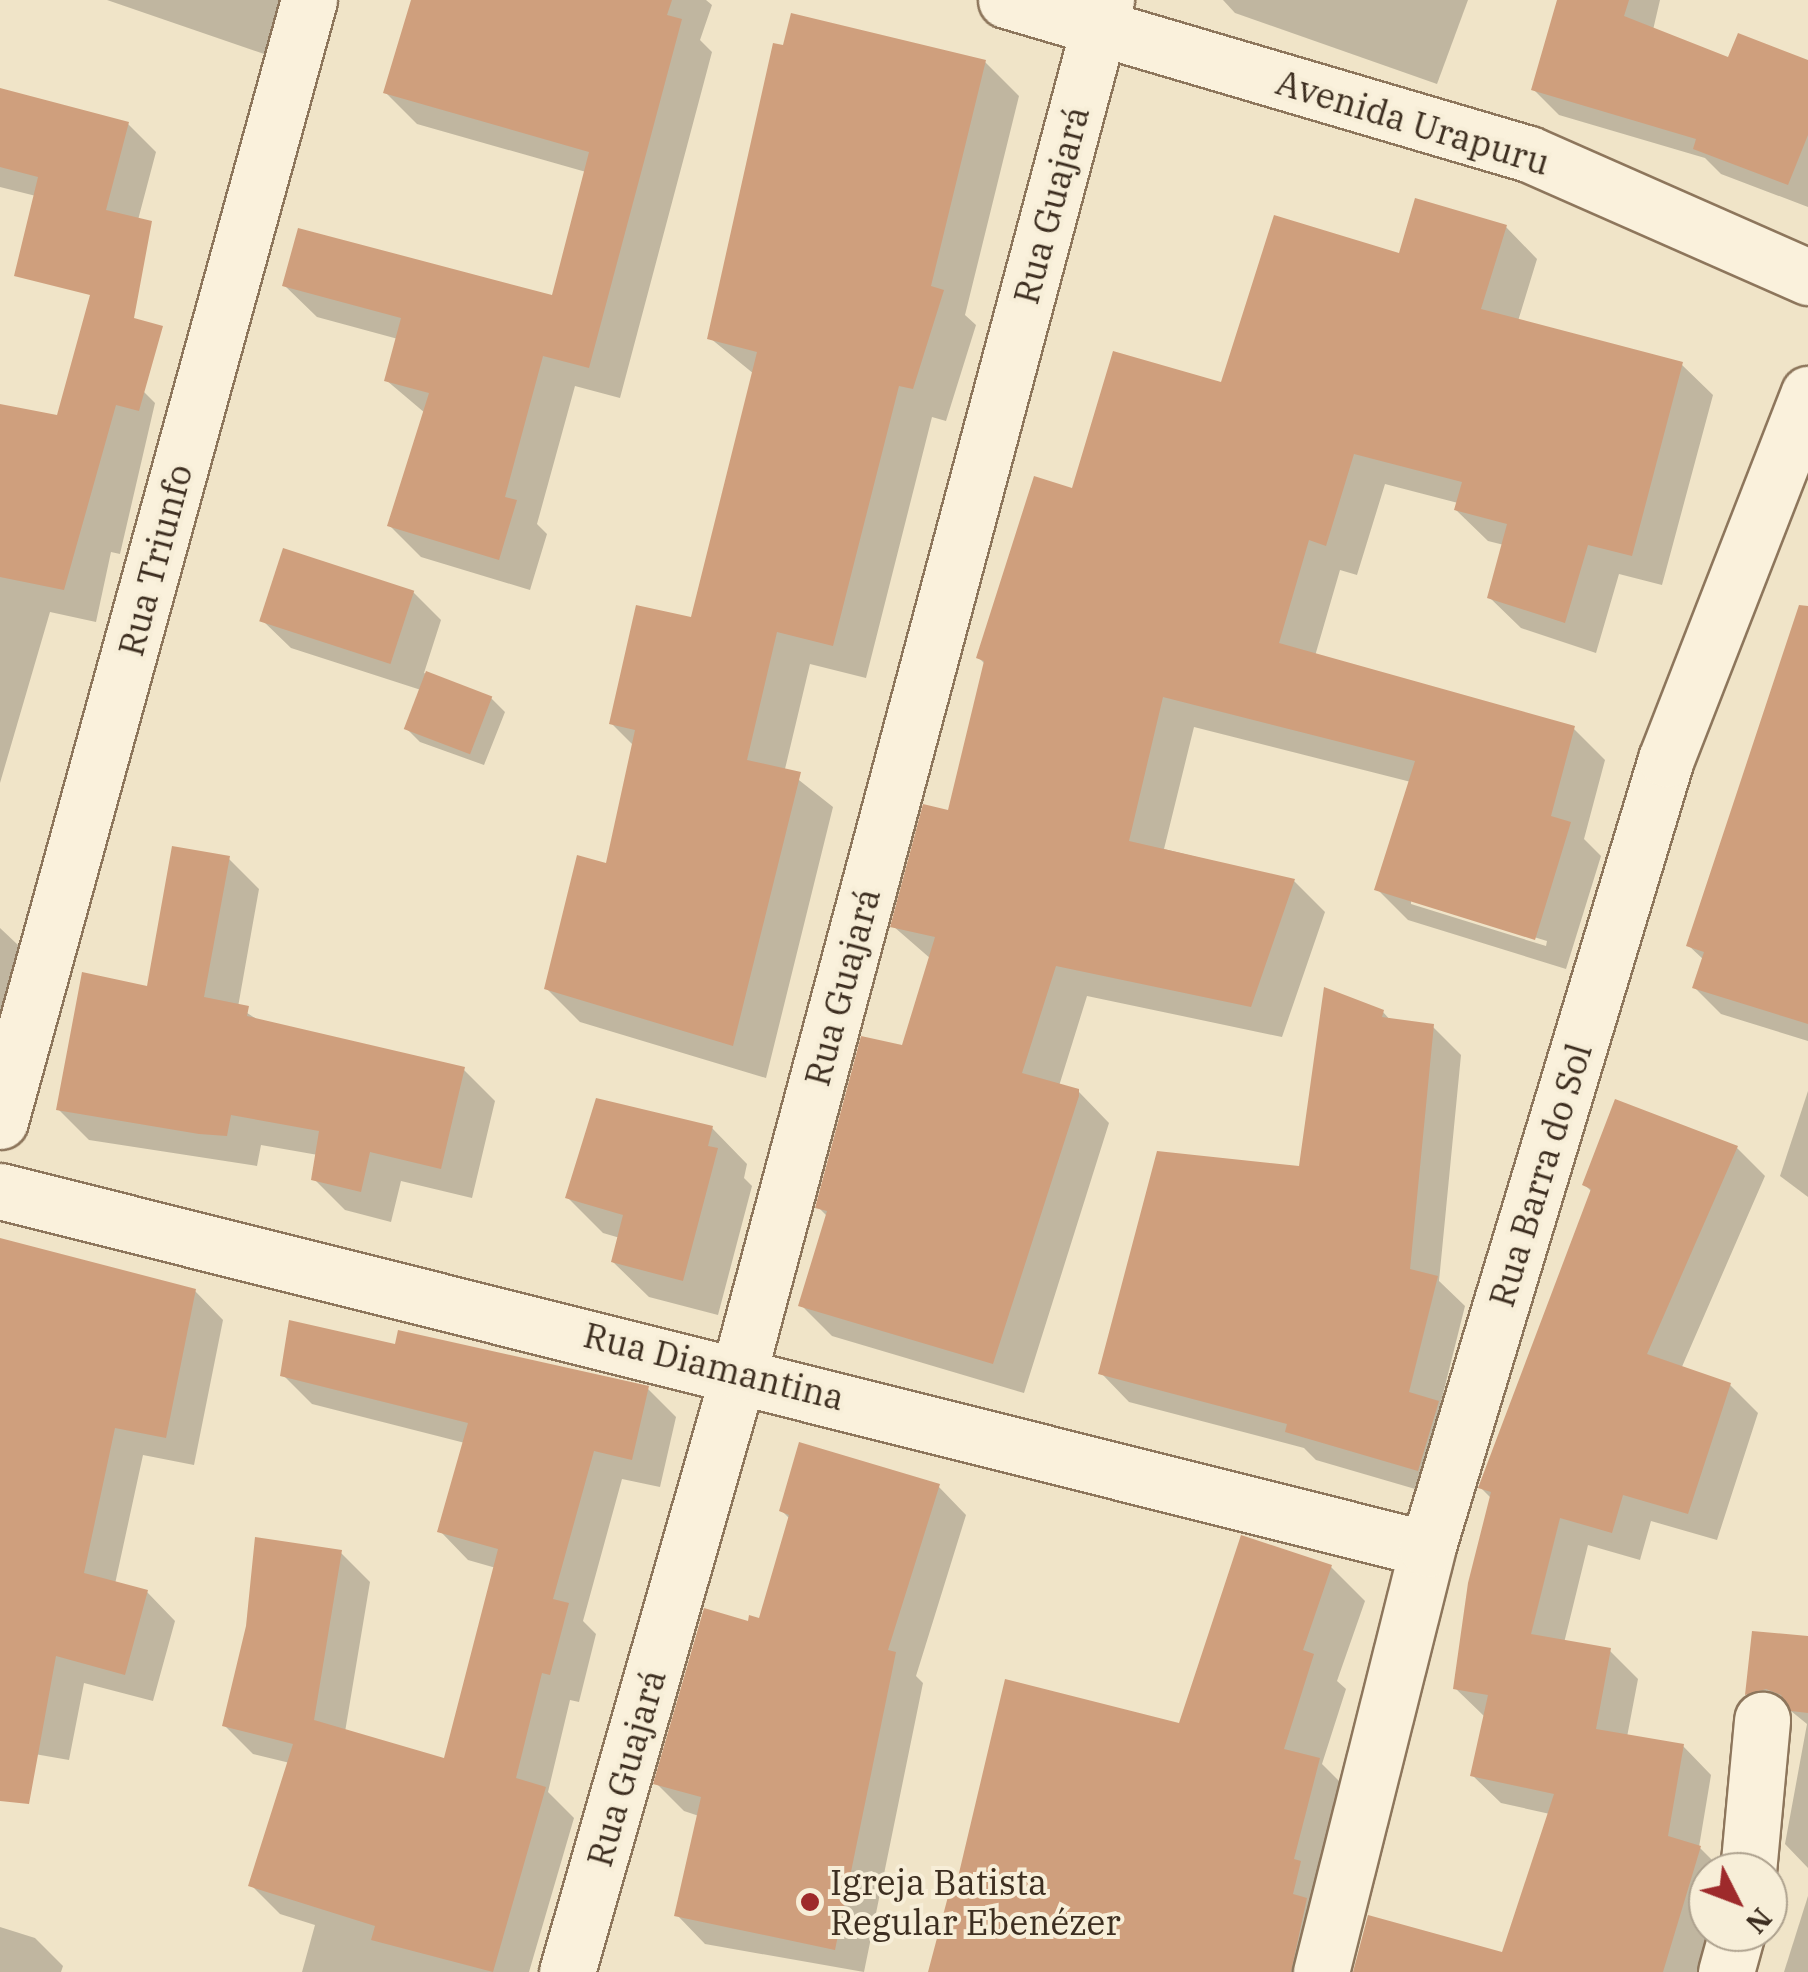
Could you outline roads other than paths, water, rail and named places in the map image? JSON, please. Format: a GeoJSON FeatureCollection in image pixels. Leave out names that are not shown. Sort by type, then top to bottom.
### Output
{"type":"FeatureCollection","features":[{"type":"Feature","properties":{"kind":"street","name":"Rua Triunfo"},"geometry":{"type":"LineString","coordinates":[[0,1121],[309,0]]}},
{"type":"Feature","properties":{"kind":"street","name":"Avenida Urapuru"},"geometry":{"type":"LineString","coordinates":[[1006,0],[1102,13],[1529,154],[1808,277]]}},
{"type":"Feature","properties":{"kind":"street","name":"Rua Guajará"},"geometry":{"type":"LineString","coordinates":[[567,1972],[739,1372],[1102,13]]}},
{"type":"Feature","properties":{"kind":"street","name":"Rua Barra do Sol"},"geometry":{"type":"LineString","coordinates":[[1320,1972],[1426,1549],[1666,759],[1808,394]]}},
{"type":"Feature","properties":{"kind":"street","name":"Rua Diamantina"},"geometry":{"type":"LineString","coordinates":[[0,1190],[739,1372],[1426,1549]]}},
{"type":"Feature","properties":{"kind":"street"},"geometry":{"type":"LineString","coordinates":[[1750,1852],[1762,1720]]}},
{"type":"Feature","properties":{"kind":"place","name":"Igreja Batista Regular Ebenézer"},"geometry":{"type":"Point","coordinates":[810,1902]}}]}
